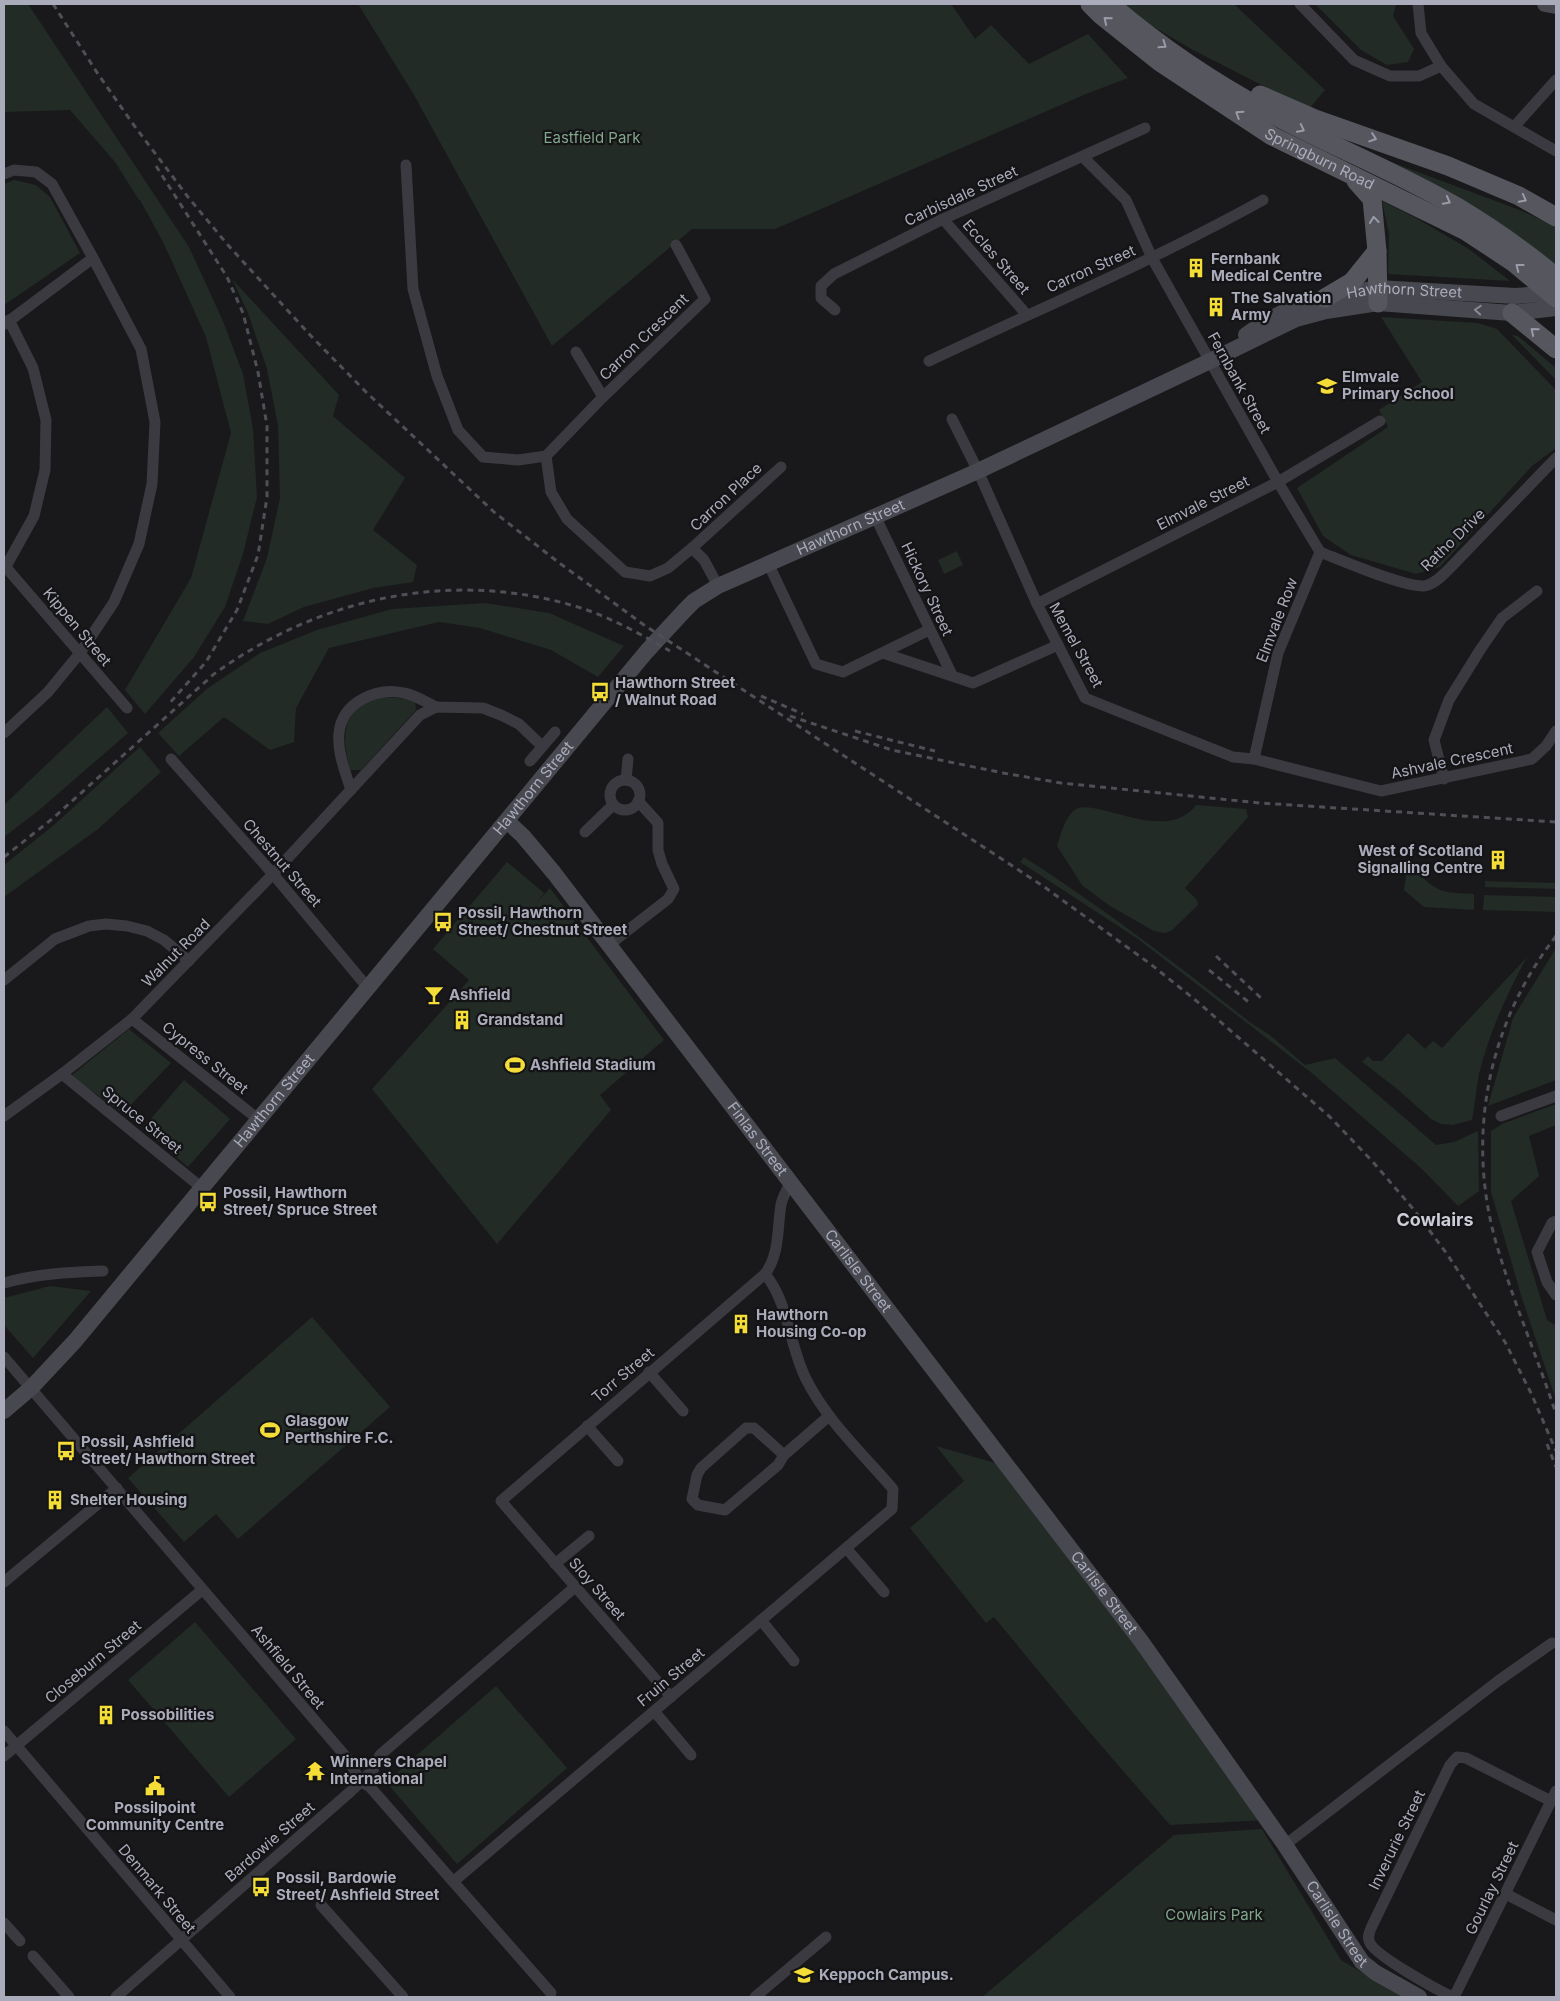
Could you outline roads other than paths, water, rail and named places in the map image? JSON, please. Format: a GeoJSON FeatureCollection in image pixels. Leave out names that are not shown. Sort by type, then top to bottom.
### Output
{"type":"FeatureCollection","features":[{"type":"Feature","properties":{"kind":"main road","name":"Springburn Road"},"geometry":{"type":"LineString","coordinates":[[1090,4],[1133,42],[1176,73],[1272,136],[1466,231],[1513,262],[1556,298]]}},
{"type":"Feature","properties":{"kind":"main road","name":"Springburn Road"},"geometry":{"type":"LineString","coordinates":[[1110,4],[1143,31],[1197,69],[1268,112],[1456,206],[1518,246],[1556,277]]}},
{"type":"Feature","properties":{"kind":"main road"},"geometry":{"type":"LineString","coordinates":[[1545,4],[1556,6]]}},
{"type":"Feature","properties":{"kind":"main road"},"geometry":{"type":"LineString","coordinates":[[1197,69],[1315,119],[1448,166],[1519,196],[1556,217]]}},
{"type":"Feature","properties":{"kind":"main road"},"geometry":{"type":"LineString","coordinates":[[1353,177],[1372,199],[1377,251],[1378,296]]}},
{"type":"Feature","properties":{"kind":"main road"},"geometry":{"type":"LineString","coordinates":[[1325,298],[1352,282],[1377,251]]}},
{"type":"Feature","properties":{"kind":"main road","name":"Hawthorn Street"},"geometry":{"type":"LineString","coordinates":[[1520,304],[1556,293]]}},
{"type":"Feature","properties":{"kind":"main road","name":"Hawthorn Street"},"geometry":{"type":"LineString","coordinates":[[4,1411],[31,1388],[75,1341],[670,624],[694,601],[718,586],[978,471],[1210,362],[1296,319],[1378,296]]}},
{"type":"Feature","properties":{"kind":"main road","name":"Hawthorn Street"},"geometry":{"type":"LineString","coordinates":[[1210,362],[1262,323],[1291,308],[1325,298],[1378,296],[1520,304],[1556,308]]}},
{"type":"Feature","properties":{"kind":"main road"},"geometry":{"type":"LineString","coordinates":[[1520,304],[1556,349]]}},
{"type":"Feature","properties":{"kind":"main road","name":"Finlas Street"},"geometry":{"type":"LineString","coordinates":[[507,821],[523,836],[554,873],[790,1183]]}},
{"type":"Feature","properties":{"kind":"main road","name":"Carlisle Street"},"geometry":{"type":"LineString","coordinates":[[790,1183],[1141,1640],[1285,1845],[1362,1962],[1376,1973],[1419,1997]]}},
{"type":"Feature","properties":{"kind":"street"},"geometry":{"type":"LineString","coordinates":[[1300,4],[1354,60],[1390,76],[1419,76],[1441,66]]}},
{"type":"Feature","properties":{"kind":"street"},"geometry":{"type":"LineString","coordinates":[[1418,4],[1421,33],[1441,66],[1474,104],[1556,151]]}},
{"type":"Feature","properties":{"kind":"street"},"geometry":{"type":"LineString","coordinates":[[1514,127],[1556,80]]}},
{"type":"Feature","properties":{"kind":"street","name":"Carbisdale Street"},"geometry":{"type":"LineString","coordinates":[[835,310],[821,298],[821,286],[834,274],[943,219],[1145,128]]}},
{"type":"Feature","properties":{"kind":"street","name":"Fernbank Street"},"geometry":{"type":"LineString","coordinates":[[1083,157],[1126,200],[1152,258],[1278,482],[1320,552]]}},
{"type":"Feature","properties":{"kind":"street"},"geometry":{"type":"LineString","coordinates":[[406,165],[413,289],[437,376],[458,430],[483,457],[518,460],[546,456],[551,492],[567,519],[625,572],[650,576],[668,568],[692,548],[704,560],[718,586]]}},
{"type":"Feature","properties":{"kind":"street"},"geometry":{"type":"LineString","coordinates":[[4,174],[14,170],[36,172],[52,184],[141,349],[155,422],[152,484],[139,544],[114,602],[80,653],[48,692],[4,733]]}},
{"type":"Feature","properties":{"kind":"street","name":"Carron Street"},"geometry":{"type":"LineString","coordinates":[[930,361],[1210,230],[1263,200]]}},
{"type":"Feature","properties":{"kind":"street","name":"Eccles Street"},"geometry":{"type":"LineString","coordinates":[[943,219],[1027,315]]}},
{"type":"Feature","properties":{"kind":"street","name":"Carron Crescent"},"geometry":{"type":"LineString","coordinates":[[546,456],[603,397],[705,299],[676,245]]}},
{"type":"Feature","properties":{"kind":"street"},"geometry":{"type":"LineString","coordinates":[[5,568],[34,516],[44,470],[46,420],[33,368],[7,322],[93,258]]}},
{"type":"Feature","properties":{"kind":"street","name":"Carron Crescent"},"geometry":{"type":"LineString","coordinates":[[576,352],[603,397]]}},
{"type":"Feature","properties":{"kind":"street","name":"Memel Street"},"geometry":{"type":"LineString","coordinates":[[952,419],[978,471],[1037,604],[1085,698],[1233,757],[1254,759]]}},
{"type":"Feature","properties":{"kind":"street","name":"Elmvale Street"},"geometry":{"type":"LineString","coordinates":[[1037,604],[1278,482],[1380,421]]}},
{"type":"Feature","properties":{"kind":"street","name":"Ratho Drive"},"geometry":{"type":"LineString","coordinates":[[1320,552],[1400,582],[1425,586],[1436,581],[1450,568],[1556,458]]}},
{"type":"Feature","properties":{"kind":"street","name":"Carron Place"},"geometry":{"type":"LineString","coordinates":[[692,548],[780,467]]}},
{"type":"Feature","properties":{"kind":"street","name":"Hickory Street"},"geometry":{"type":"LineString","coordinates":[[875,516],[952,675]]}},
{"type":"Feature","properties":{"kind":"street","name":"Elmvale Row"},"geometry":{"type":"LineString","coordinates":[[1254,759],[1278,653],[1320,552]]}},
{"type":"Feature","properties":{"kind":"street"},"geometry":{"type":"LineString","coordinates":[[768,563],[816,664],[843,672],[929,630]]}},
{"type":"Feature","properties":{"kind":"street","name":"Kippen Street"},"geometry":{"type":"LineString","coordinates":[[5,568],[127,708]]}},
{"type":"Feature","properties":{"kind":"street"},"geometry":{"type":"LineString","coordinates":[[1444,779],[1434,740],[1450,700],[1502,618],[1537,591]]}},
{"type":"Feature","properties":{"kind":"street"},"geometry":{"type":"LineString","coordinates":[[882,653],[973,683],[1058,645]]}},
{"type":"Feature","properties":{"kind":"street"},"geometry":{"type":"LineString","coordinates":[[351,790],[339,746],[339,730],[347,713],[357,702],[372,694],[388,691],[404,693],[436,707],[483,708],[519,724],[542,746]]}},
{"type":"Feature","properties":{"kind":"street","name":"Walnut Road"},"geometry":{"type":"LineString","coordinates":[[4,1116],[62,1074],[132,1019],[273,874],[420,715],[436,707]]}},
{"type":"Feature","properties":{"kind":"street","name":"Ashvale Crescent"},"geometry":{"type":"LineString","coordinates":[[1254,759],[1380,790],[1444,779],[1532,759],[1546,746],[1556,731]]}},
{"type":"Feature","properties":{"kind":"street"},"geometry":{"type":"LineString","coordinates":[[530,761],[555,732]]}},
{"type":"Feature","properties":{"kind":"street","name":"Chestnut Street"},"geometry":{"type":"LineString","coordinates":[[172,759],[273,874],[368,988]]}},
{"type":"Feature","properties":{"kind":"street"},"geometry":{"type":"LineString","coordinates":[[626,780],[628,759]]}},
{"type":"Feature","properties":{"kind":"street"},"geometry":{"type":"LineString","coordinates":[[626,780],[635,783],[640,792],[635,806],[622,810],[613,805],[609,795],[612,786],[616,782],[626,780]]}},
{"type":"Feature","properties":{"kind":"street"},"geometry":{"type":"LineString","coordinates":[[609,945],[668,899],[674,889],[662,864],[658,850],[658,823],[638,801]]}},
{"type":"Feature","properties":{"kind":"street"},"geometry":{"type":"LineString","coordinates":[[585,832],[613,805]]}},
{"type":"Feature","properties":{"kind":"street"},"geometry":{"type":"LineString","coordinates":[[4,980],[55,938],[89,926],[106,924],[127,926],[147,931],[164,940],[190,961]]}},
{"type":"Feature","properties":{"kind":"street","name":"Cypress Street"},"geometry":{"type":"LineString","coordinates":[[132,1019],[259,1120]]}},
{"type":"Feature","properties":{"kind":"street","name":"Spruce Street"},"geometry":{"type":"LineString","coordinates":[[62,1074],[202,1188]]}},
{"type":"Feature","properties":{"kind":"street"},"geometry":{"type":"LineString","coordinates":[[1501,1116],[1556,1096]]}},
{"type":"Feature","properties":{"kind":"street","name":"Finlas Street"},"geometry":{"type":"LineString","coordinates":[[765,1274],[771,1266],[775,1255],[781,1203],[790,1183]]}},
{"type":"Feature","properties":{"kind":"street"},"geometry":{"type":"LineString","coordinates":[[1556,1221],[1552,1223],[1537,1252],[1547,1282],[1556,1295]]}},
{"type":"Feature","properties":{"kind":"street"},"geometry":{"type":"LineString","coordinates":[[4,1283],[20,1278],[70,1272],[103,1271]]}},
{"type":"Feature","properties":{"kind":"street"},"geometry":{"type":"LineString","coordinates":[[765,1274],[775,1286],[805,1377],[818,1401],[829,1416],[784,1455],[778,1465],[725,1510],[698,1506],[692,1500],[697,1475],[701,1468],[746,1428],[754,1428],[784,1455]]}},
{"type":"Feature","properties":{"kind":"street","name":"Torr Street"},"geometry":{"type":"LineString","coordinates":[[501,1501],[765,1274]]}},
{"type":"Feature","properties":{"kind":"street","name":"Ashfield Street"},"geometry":{"type":"LineString","coordinates":[[4,1357],[346,1758],[361,1782],[370,1788],[552,1993]]}},
{"type":"Feature","properties":{"kind":"street"},"geometry":{"type":"LineString","coordinates":[[649,1372],[683,1411]]}},
{"type":"Feature","properties":{"kind":"street","name":"Fruin Street"},"geometry":{"type":"LineString","coordinates":[[454,1881],[892,1509],[893,1489],[829,1416]]}},
{"type":"Feature","properties":{"kind":"street"},"geometry":{"type":"LineString","coordinates":[[587,1426],[618,1461]]}},
{"type":"Feature","properties":{"kind":"street"},"geometry":{"type":"LineString","coordinates":[[4,1582],[117,1488]]}},
{"type":"Feature","properties":{"kind":"street","name":"Sloy Street"},"geometry":{"type":"LineString","coordinates":[[501,1501],[670,1697]]}},
{"type":"Feature","properties":{"kind":"street"},"geometry":{"type":"LineString","coordinates":[[555,1564],[589,1536]]}},
{"type":"Feature","properties":{"kind":"street"},"geometry":{"type":"LineString","coordinates":[[846,1548],[884,1592]]}},
{"type":"Feature","properties":{"kind":"street","name":"Bardowie Street"},"geometry":{"type":"LineString","coordinates":[[116,1997],[361,1782],[373,1770],[380,1755],[575,1587]]}},
{"type":"Feature","properties":{"kind":"street","name":"Closeburn Street"},"geometry":{"type":"LineString","coordinates":[[4,1756],[202,1590]]}},
{"type":"Feature","properties":{"kind":"street"},"geometry":{"type":"LineString","coordinates":[[761,1620],[794,1661]]}},
{"type":"Feature","properties":{"kind":"street"},"geometry":{"type":"LineString","coordinates":[[1285,1845],[1498,1681],[1552,1643]]}},
{"type":"Feature","properties":{"kind":"street"},"geometry":{"type":"LineString","coordinates":[[654,1711],[691,1754]]}},
{"type":"Feature","properties":{"kind":"street","name":"Denmark Street"},"geometry":{"type":"LineString","coordinates":[[4,1731],[230,1997]]}},
{"type":"Feature","properties":{"kind":"street","name":"Inverurie Street"},"geometry":{"type":"LineString","coordinates":[[1368,1939],[1371,1928],[1450,1765],[1458,1757],[1466,1758],[1555,1795]]}},
{"type":"Feature","properties":{"kind":"street","name":"Gourlay Street"},"geometry":{"type":"LineString","coordinates":[[1453,1997],[1555,1795]]}},
{"type":"Feature","properties":{"kind":"street"},"geometry":{"type":"LineString","coordinates":[[1506,1894],[1556,1920]]}},
{"type":"Feature","properties":{"kind":"street"},"geometry":{"type":"LineString","coordinates":[[321,1905],[403,1997]]}},
{"type":"Feature","properties":{"kind":"street"},"geometry":{"type":"LineString","coordinates":[[4,1923],[20,1941]]}},
{"type":"Feature","properties":{"kind":"street"},"geometry":{"type":"LineString","coordinates":[[756,1997],[826,1937]]}},
{"type":"Feature","properties":{"kind":"street","name":"Carlisle Street"},"geometry":{"type":"LineString","coordinates":[[1368,1939],[1370,1945],[1382,1955],[1453,1997]]}},
{"type":"Feature","properties":{"kind":"street"},"geometry":{"type":"LineString","coordinates":[[33,1956],[69,1997]]}},
{"type":"Feature","properties":{"kind":"railway"},"geometry":{"type":"LineString","coordinates":[[53,4],[133,124],[188,197],[227,244],[311,336],[366,392],[494,512],[644,625],[1043,886],[1149,963],[1193,998],[1330,1117],[1373,1162],[1415,1211],[1447,1254],[1505,1342],[1531,1393],[1556,1451]]}},
{"type":"Feature","properties":{"kind":"railway"},"geometry":{"type":"LineString","coordinates":[[156,166],[227,277],[243,313],[258,372],[267,426],[267,497],[258,555],[237,610],[206,662],[169,704]]}},
{"type":"Feature","properties":{"kind":"railway"},"geometry":{"type":"LineString","coordinates":[[4,857],[52,819],[214,674],[255,647],[298,626],[343,609],[390,597],[437,591],[485,591],[533,596],[593,612],[627,627],[670,651]]}},
{"type":"Feature","properties":{"kind":"railway"},"geometry":{"type":"LineString","coordinates":[[761,696],[803,714]]}},
{"type":"Feature","properties":{"kind":"railway"},"geometry":{"type":"LineString","coordinates":[[790,716],[892,750],[1061,783],[1260,803],[1556,822]]}},
{"type":"Feature","properties":{"kind":"railway"},"geometry":{"type":"LineString","coordinates":[[855,731],[935,751]]}},
{"type":"Feature","properties":{"kind":"railway"},"geometry":{"type":"LineString","coordinates":[[1556,936],[1533,969],[1514,1005],[1500,1042],[1490,1080],[1484,1119],[1483,1159],[1487,1199],[1495,1239],[1509,1284],[1556,1414]]}},
{"type":"Feature","properties":{"kind":"railway"},"geometry":{"type":"LineString","coordinates":[[1216,956],[1261,998]]}},
{"type":"Feature","properties":{"kind":"railway"},"geometry":{"type":"LineString","coordinates":[[1209,970],[1251,1004]]}},
{"type":"Feature","properties":{"kind":"railway"},"geometry":{"type":"LineString","coordinates":[[1547,1444],[1556,1467]]}},
{"type":"Feature","properties":{"kind":"place","name":"Fernbank Medical Centre"},"geometry":{"type":"Point","coordinates":[1196,268]}},
{"type":"Feature","properties":{"kind":"place","name":"The Salvation Army"},"geometry":{"type":"Point","coordinates":[1216,307]}},
{"type":"Feature","properties":{"kind":"place","name":"Elmvale Primary School"},"geometry":{"type":"Point","coordinates":[1327,386]}},
{"type":"Feature","properties":{"kind":"place","name":"Hawthorn Street / Walnut Road"},"geometry":{"type":"Point","coordinates":[600,692]}},
{"type":"Feature","properties":{"kind":"place","name":"West of Scotland Signalling Centre"},"geometry":{"type":"Point","coordinates":[1498,860]}},
{"type":"Feature","properties":{"kind":"place","name":"Possil, Hawthorn Street/ Chestnut Street"},"geometry":{"type":"Point","coordinates":[443,922]}},
{"type":"Feature","properties":{"kind":"place","name":"Ashfield"},"geometry":{"type":"Point","coordinates":[434,995]}},
{"type":"Feature","properties":{"kind":"place","name":"Grandstand"},"geometry":{"type":"Point","coordinates":[462,1020]}},
{"type":"Feature","properties":{"kind":"place","name":"Ashfield Stadium"},"geometry":{"type":"Point","coordinates":[515,1065]}},
{"type":"Feature","properties":{"kind":"place","name":"Possil, Hawthorn Street/ Spruce Street"},"geometry":{"type":"Point","coordinates":[208,1202]}},
{"type":"Feature","properties":{"kind":"place","name":"Hawthorn Housing Co-op"},"geometry":{"type":"Point","coordinates":[741,1324]}},
{"type":"Feature","properties":{"kind":"place","name":"Glasgow Perthshire F.C."},"geometry":{"type":"Point","coordinates":[270,1430]}},
{"type":"Feature","properties":{"kind":"place","name":"Possil, Ashfield Street/ Hawthorn Street"},"geometry":{"type":"Point","coordinates":[66,1451]}},
{"type":"Feature","properties":{"kind":"place","name":"Shelter Housing"},"geometry":{"type":"Point","coordinates":[55,1500]}},
{"type":"Feature","properties":{"kind":"place","name":"Possobilities"},"geometry":{"type":"Point","coordinates":[106,1715]}},
{"type":"Feature","properties":{"kind":"place","name":"Winners Chapel International"},"geometry":{"type":"Point","coordinates":[315,1771]}},
{"type":"Feature","properties":{"kind":"place","name":"Possilpoint Community Centre"},"geometry":{"type":"Point","coordinates":[155,1786]}},
{"type":"Feature","properties":{"kind":"place","name":"Possil, Bardowie Street/ Ashfield Street"},"geometry":{"type":"Point","coordinates":[261,1887]}},
{"type":"Feature","properties":{"kind":"place","name":"Keppoch Campus."},"geometry":{"type":"Point","coordinates":[804,1975]}},
{"type":"Feature","properties":{"kind":"district","name":"Cowlairs"},"geometry":{"type":"Point","coordinates":[1435,1220]}},
{"type":"Feature","properties":{"kind":"park label","name":"Eastfield Park"},"geometry":{"type":"Point","coordinates":[592,138]}},
{"type":"Feature","properties":{"kind":"park label","name":"Cowlairs Park"},"geometry":{"type":"Point","coordinates":[1214,1915]}}]}
